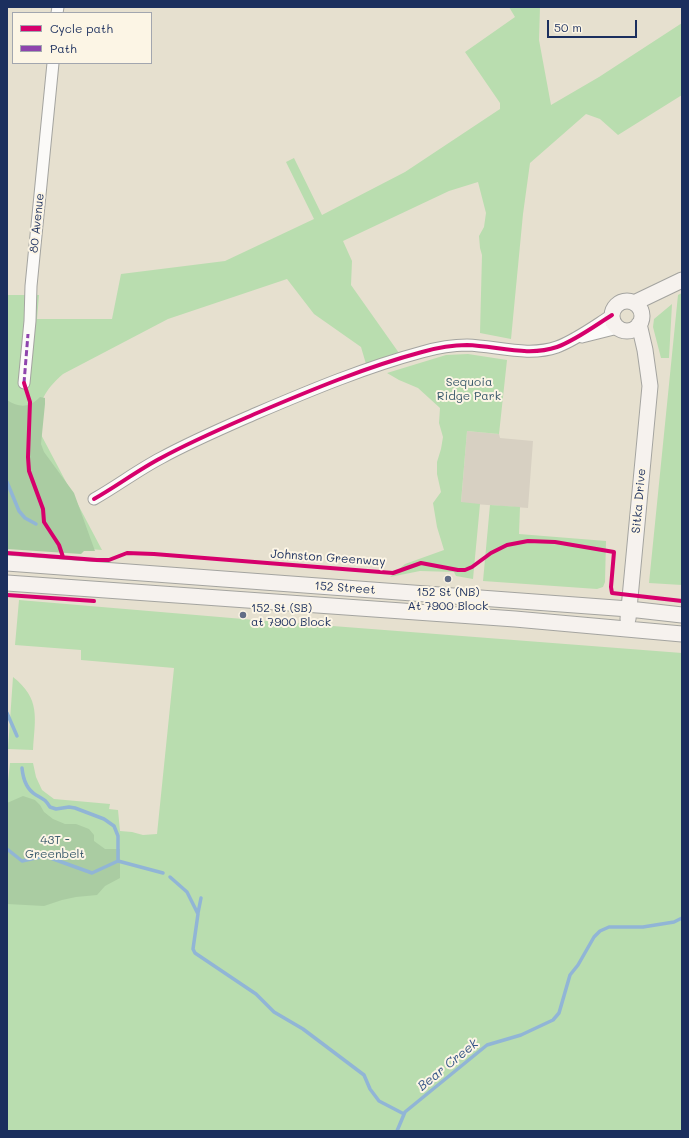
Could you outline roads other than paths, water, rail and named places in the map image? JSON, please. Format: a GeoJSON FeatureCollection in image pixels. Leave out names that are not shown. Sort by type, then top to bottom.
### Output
{"type":"FeatureCollection","features":[{"type":"Feature","properties":{"kind":"main road"},"geometry":{"type":"LineString","coordinates":[[628,319],[681,281]]}},
{"type":"Feature","properties":{"kind":"main road","name":"Sitka Drive"},"geometry":{"type":"LineString","coordinates":[[627,629],[650,386],[645,350],[628,319]]}},
{"type":"Feature","properties":{"kind":"main road","name":"152 Street"},"geometry":{"type":"LineString","coordinates":[[7,563],[629,609],[682,615]]}},
{"type":"Feature","properties":{"kind":"main road","name":"152 Street"},"geometry":{"type":"LineString","coordinates":[[7,583],[507,618],[681,634]]}},
{"type":"Feature","properties":{"kind":"street","name":"80 Avenue"},"geometry":{"type":"LineString","coordinates":[[24,383],[31,286],[53,64]]}},
{"type":"Feature","properties":{"kind":"street"},"geometry":{"type":"LineString","coordinates":[[94,499],[162,458],[222,428],[298,395],[366,370],[423,352],[467,345],[505,350],[543,350],[557,347],[570,340],[628,319]]}},
{"type":"Feature","properties":{"kind":"waterway"},"geometry":{"type":"LineString","coordinates":[[7,482],[19,511],[25,518],[36,524]]}},
{"type":"Feature","properties":{"kind":"waterway"},"geometry":{"type":"LineString","coordinates":[[7,713],[17,736]]}},
{"type":"Feature","properties":{"kind":"waterway"},"geometry":{"type":"LineString","coordinates":[[22,768],[27,787],[45,801],[50,807],[56,809],[69,807],[75,808],[104,819],[114,826],[118,836],[118,861],[163,873]]}},
{"type":"Feature","properties":{"kind":"waterway"},"geometry":{"type":"LineString","coordinates":[[7,849],[22,861],[45,856],[92,873],[118,861]]}},
{"type":"Feature","properties":{"kind":"waterway"},"geometry":{"type":"LineString","coordinates":[[170,877],[187,892],[198,914],[193,949],[195,953],[256,994],[274,1012],[303,1029],[364,1075],[370,1089],[379,1101],[404,1114]]}},
{"type":"Feature","properties":{"kind":"waterway"},"geometry":{"type":"LineString","coordinates":[[198,913],[201,898]]}},
{"type":"Feature","properties":{"kind":"waterway","name":"Bear Creek"},"geometry":{"type":"LineString","coordinates":[[397,1131],[405,1112],[487,1045],[521,1035],[553,1020],[559,1013],[570,975],[578,965],[594,937],[600,931],[609,927],[643,927],[674,922],[682,918]]}},
{"type":"Feature","properties":{"kind":"place","name":"152 St (NB) At 7900 Block"},"geometry":{"type":"Point","coordinates":[448,579]}},
{"type":"Feature","properties":{"kind":"place","name":"152 St (SB) at 7900 Block"},"geometry":{"type":"Point","coordinates":[243,615]}},
{"type":"Feature","properties":{"kind":"park label","name":"Sequoia Ridge Park"},"geometry":{"type":"Point","coordinates":[469,389]}},
{"type":"Feature","properties":{"kind":"park label","name":"43T - Greenbelt"},"geometry":{"type":"Point","coordinates":[55,847]}}]}
